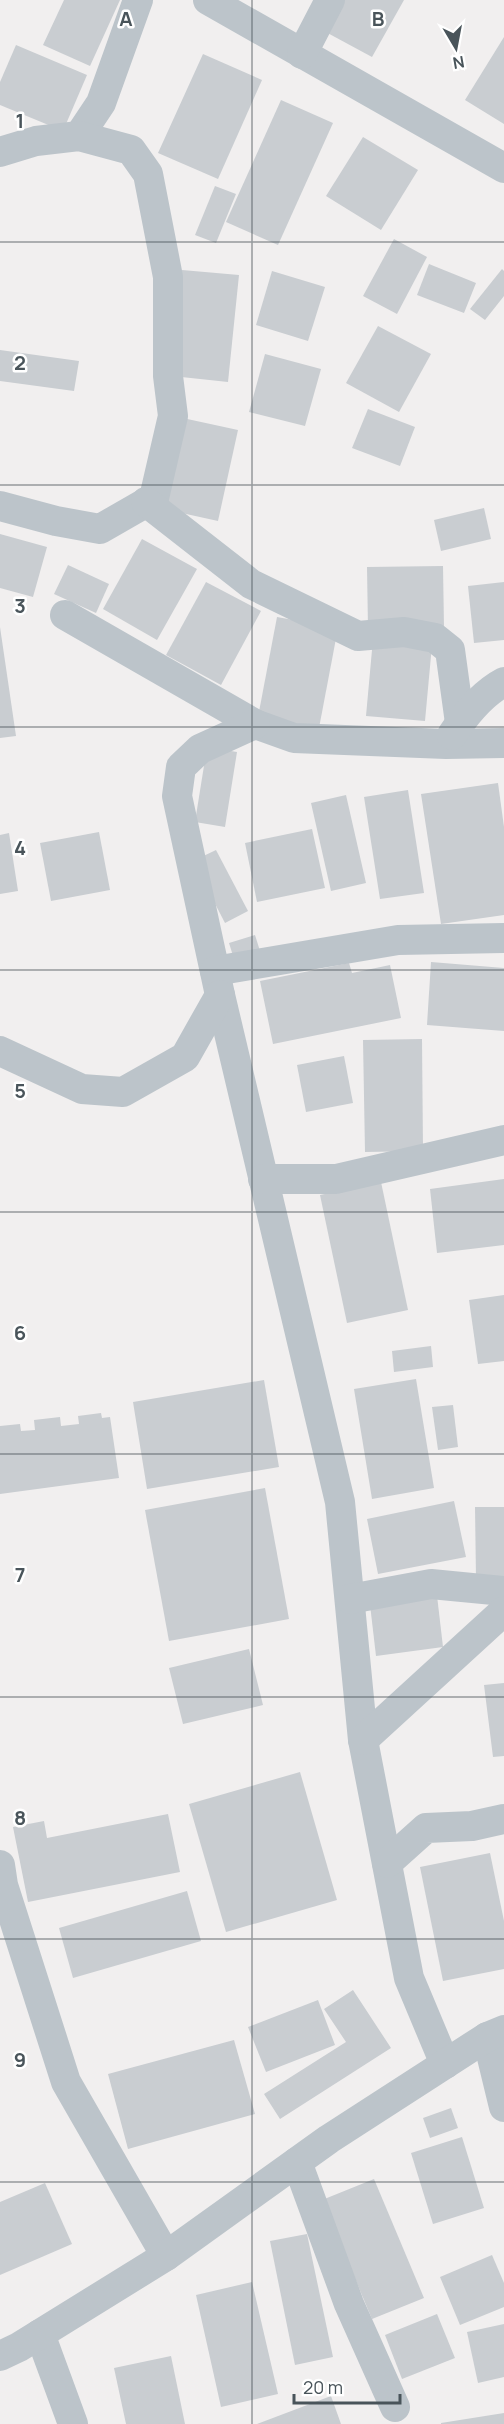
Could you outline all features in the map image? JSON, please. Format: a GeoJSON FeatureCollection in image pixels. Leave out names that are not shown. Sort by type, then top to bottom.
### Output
{"type":"FeatureCollection","features":[{"type":"Feature","properties":{"kind":"street"},"geometry":{"type":"LineString","coordinates":[[80,136],[101,104],[138,0]]}},
{"type":"Feature","properties":{"kind":"street"},"geometry":{"type":"LineString","coordinates":[[208,0],[504,168]]}},
{"type":"Feature","properties":{"kind":"street"},"geometry":{"type":"LineString","coordinates":[[302,54],[330,0]]}},
{"type":"Feature","properties":{"kind":"street"},"geometry":{"type":"LineString","coordinates":[[0,152],[36,141],[80,136],[131,150],[148,174],[168,277],[168,375],[173,416],[154,498],[100,529],[56,521],[0,506]]}},
{"type":"Feature","properties":{"kind":"street"},"geometry":{"type":"LineString","coordinates":[[146,502],[251,584],[358,636],[404,632],[435,638],[450,650],[453,733]]}},
{"type":"Feature","properties":{"kind":"street"},"geometry":{"type":"LineString","coordinates":[[64,615],[255,724],[294,738],[453,733],[504,743]]}},
{"type":"Feature","properties":{"kind":"street"},"geometry":{"type":"LineString","coordinates":[[453,733],[493,688],[504,682]]}},
{"type":"Feature","properties":{"kind":"street"},"geometry":{"type":"LineString","coordinates":[[255,724],[200,749],[181,767],[177,796],[217,983],[340,1502],[363,1740],[409,1978],[445,2064]]}},
{"type":"Feature","properties":{"kind":"street"},"geometry":{"type":"LineString","coordinates":[[217,983],[398,940],[504,938]]}},
{"type":"Feature","properties":{"kind":"street"},"geometry":{"type":"LineString","coordinates":[[0,1052],[82,1089],[123,1092],[185,1057],[217,983]]}},
{"type":"Feature","properties":{"kind":"street"},"geometry":{"type":"LineString","coordinates":[[263,1179],[336,1179],[504,1140]]}},
{"type":"Feature","properties":{"kind":"street"},"geometry":{"type":"LineString","coordinates":[[350,1599],[431,1584],[504,1591]]}},
{"type":"Feature","properties":{"kind":"street"},"geometry":{"type":"LineString","coordinates":[[363,1740],[504,1611]]}},
{"type":"Feature","properties":{"kind":"street"},"geometry":{"type":"LineString","coordinates":[[387,1863],[426,1828],[472,1826],[504,1819]]}},
{"type":"Feature","properties":{"kind":"street"},"geometry":{"type":"LineString","coordinates":[[0,1865],[3,1885],[66,2082],[166,2256]]}},
{"type":"Feature","properties":{"kind":"street"},"geometry":{"type":"LineString","coordinates":[[0,2356],[166,2256],[297,2162],[495,2033],[504,2107]]}},
{"type":"Feature","properties":{"kind":"street"},"geometry":{"type":"LineString","coordinates":[[297,2162],[349,2304],[395,2407]]}},
{"type":"Feature","properties":{"kind":"street"},"geometry":{"type":"LineString","coordinates":[[40,2334],[74,2424]]}},
{"type":"Feature","properties":{"kind":"building"},"geometry":{"type":"Polygon","coordinates":[[[64,0],[120,0],[90,66],[43,45],[64,0]]]}},
{"type":"Feature","properties":{"kind":"building"},"geometry":{"type":"Polygon","coordinates":[[[338,0],[404,0],[372,57],[322,30],[338,0]]]}},
{"type":"Feature","properties":{"kind":"building"},"geometry":{"type":"Polygon","coordinates":[[[504,37],[504,124],[465,100],[504,37]]]}},
{"type":"Feature","properties":{"kind":"building"},"geometry":{"type":"Polygon","coordinates":[[[16,45],[87,75],[63,131],[0,105],[0,82],[16,45]]]}},
{"type":"Feature","properties":{"kind":"building"},"geometry":{"type":"Polygon","coordinates":[[[203,54],[262,80],[218,179],[158,153],[203,54]]]}},
{"type":"Feature","properties":{"kind":"building"},"geometry":{"type":"Polygon","coordinates":[[[281,100],[333,123],[278,245],[226,222],[281,100]]]}},
{"type":"Feature","properties":{"kind":"building"},"geometry":{"type":"Polygon","coordinates":[[[363,137],[418,170],[381,230],[326,196],[363,137]]]}},
{"type":"Feature","properties":{"kind":"building"},"geometry":{"type":"Polygon","coordinates":[[[215,186],[236,194],[216,243],[195,235],[215,186]]]}},
{"type":"Feature","properties":{"kind":"building"},"geometry":{"type":"Polygon","coordinates":[[[394,239],[427,257],[397,314],[363,296],[394,239]]]}},
{"type":"Feature","properties":{"kind":"building"},"geometry":{"type":"Polygon","coordinates":[[[429,264],[476,283],[464,313],[417,295],[429,264]]]}},
{"type":"Feature","properties":{"kind":"building"},"geometry":{"type":"Polygon","coordinates":[[[502,269],[504,271],[504,296],[485,320],[470,309],[502,269]]]}},
{"type":"Feature","properties":{"kind":"building"},"geometry":{"type":"Polygon","coordinates":[[[182,270],[239,275],[228,382],[172,376],[182,270]]]}},
{"type":"Feature","properties":{"kind":"building"},"geometry":{"type":"Polygon","coordinates":[[[272,271],[325,287],[308,341],[256,325],[272,271]]]}},
{"type":"Feature","properties":{"kind":"building"},"geometry":{"type":"Polygon","coordinates":[[[378,326],[431,354],[399,412],[346,383],[378,326]]]}},
{"type":"Feature","properties":{"kind":"building"},"geometry":{"type":"Polygon","coordinates":[[[0,350],[79,361],[74,391],[0,381],[0,350]]]}},
{"type":"Feature","properties":{"kind":"building"},"geometry":{"type":"Polygon","coordinates":[[[265,354],[321,369],[305,426],[249,412],[265,354]]]}},
{"type":"Feature","properties":{"kind":"building"},"geometry":{"type":"Polygon","coordinates":[[[368,409],[415,427],[400,466],[352,448],[368,409]]]}},
{"type":"Feature","properties":{"kind":"building"},"geometry":{"type":"Polygon","coordinates":[[[178,417],[238,430],[218,521],[159,508],[178,417]]]}},
{"type":"Feature","properties":{"kind":"building"},"geometry":{"type":"Polygon","coordinates":[[[484,508],[491,539],[441,551],[434,520],[484,508]]]}},
{"type":"Feature","properties":{"kind":"building"},"geometry":{"type":"Polygon","coordinates":[[[0,534],[47,547],[33,597],[0,588],[0,534]]]}},
{"type":"Feature","properties":{"kind":"building"},"geometry":{"type":"Polygon","coordinates":[[[142,539],[197,569],[157,640],[103,609],[142,539]]]}},
{"type":"Feature","properties":{"kind":"building"},"geometry":{"type":"Polygon","coordinates":[[[68,565],[109,584],[96,613],[54,594],[68,565]]]}},
{"type":"Feature","properties":{"kind":"building"},"geometry":{"type":"Polygon","coordinates":[[[443,566],[444,628],[368,629],[367,567],[443,566]]]}},
{"type":"Feature","properties":{"kind":"building"},"geometry":{"type":"Polygon","coordinates":[[[206,582],[261,611],[221,685],[166,655],[206,582]]]}},
{"type":"Feature","properties":{"kind":"building"},"geometry":{"type":"Polygon","coordinates":[[[504,582],[504,640],[474,643],[468,586],[504,582]]]}},
{"type":"Feature","properties":{"kind":"building"},"geometry":{"type":"Polygon","coordinates":[[[277,617],[338,628],[319,728],[258,717],[277,617]]]}},
{"type":"Feature","properties":{"kind":"building"},"geometry":{"type":"Polygon","coordinates":[[[0,627],[16,736],[0,738],[0,627]]]}},
{"type":"Feature","properties":{"kind":"building"},"geometry":{"type":"Polygon","coordinates":[[[373,639],[432,645],[425,721],[366,716],[373,639]]]}},
{"type":"Feature","properties":{"kind":"building"},"geometry":{"type":"Polygon","coordinates":[[[207,747],[237,752],[225,827],[195,822],[207,747]]]}},
{"type":"Feature","properties":{"kind":"building"},"geometry":{"type":"Polygon","coordinates":[[[498,783],[504,827],[504,915],[441,924],[421,794],[498,783]]]}},
{"type":"Feature","properties":{"kind":"building"},"geometry":{"type":"Polygon","coordinates":[[[408,790],[424,893],[380,899],[364,797],[408,790]]]}},
{"type":"Feature","properties":{"kind":"building"},"geometry":{"type":"Polygon","coordinates":[[[346,795],[366,883],[331,891],[311,803],[346,795]]]}},
{"type":"Feature","properties":{"kind":"building"},"geometry":{"type":"Polygon","coordinates":[[[312,829],[325,888],[257,902],[245,843],[312,829]]]}},
{"type":"Feature","properties":{"kind":"building"},"geometry":{"type":"Polygon","coordinates":[[[99,832],[110,890],[51,901],[40,843],[99,832]]]}},
{"type":"Feature","properties":{"kind":"building"},"geometry":{"type":"Polygon","coordinates":[[[9,833],[18,891],[0,894],[0,835],[9,833]]]}},
{"type":"Feature","properties":{"kind":"building"},"geometry":{"type":"Polygon","coordinates":[[[216,850],[248,911],[225,923],[193,861],[216,850]]]}},
{"type":"Feature","properties":{"kind":"building"},"geometry":{"type":"Polygon","coordinates":[[[255,935],[260,951],[234,959],[229,943],[255,935]]]}},
{"type":"Feature","properties":{"kind":"building"},"geometry":{"type":"Polygon","coordinates":[[[431,962],[504,968],[504,1031],[427,1025],[431,962]]]}},
{"type":"Feature","properties":{"kind":"building"},"geometry":{"type":"Polygon","coordinates":[[[349,963],[352,973],[390,965],[401,1018],[273,1044],[260,981],[349,963]]]}},
{"type":"Feature","properties":{"kind":"building"},"geometry":{"type":"Polygon","coordinates":[[[422,1039],[423,1151],[365,1152],[363,1040],[422,1039]]]}},
{"type":"Feature","properties":{"kind":"building"},"geometry":{"type":"Polygon","coordinates":[[[344,1056],[353,1103],[306,1112],[297,1065],[344,1056]]]}},
{"type":"Feature","properties":{"kind":"building"},"geometry":{"type":"Polygon","coordinates":[[[504,1179],[504,1245],[437,1253],[430,1189],[504,1179]]]}},
{"type":"Feature","properties":{"kind":"building"},"geometry":{"type":"Polygon","coordinates":[[[381,1182],[408,1310],[347,1323],[320,1195],[381,1182]]]}},
{"type":"Feature","properties":{"kind":"building"},"geometry":{"type":"Polygon","coordinates":[[[504,1295],[504,1361],[478,1364],[469,1300],[504,1295]]]}},
{"type":"Feature","properties":{"kind":"building"},"geometry":{"type":"Polygon","coordinates":[[[431,1346],[433,1367],[394,1372],[392,1351],[431,1346]]]}},
{"type":"Feature","properties":{"kind":"building"},"geometry":{"type":"Polygon","coordinates":[[[416,1379],[434,1488],[372,1499],[354,1389],[416,1379]]]}},
{"type":"Feature","properties":{"kind":"building"},"geometry":{"type":"Polygon","coordinates":[[[264,1380],[279,1467],[147,1489],[133,1402],[264,1380]]]}},
{"type":"Feature","properties":{"kind":"building"},"geometry":{"type":"Polygon","coordinates":[[[453,1405],[458,1447],[438,1450],[432,1407],[453,1405]]]}},
{"type":"Feature","properties":{"kind":"building"},"geometry":{"type":"Polygon","coordinates":[[[101,1413],[102,1418],[110,1417],[119,1478],[0,1494],[0,1426],[20,1424],[21,1431],[35,1430],[34,1420],[60,1417],[61,1426],[79,1424],[78,1416],[101,1413]]]}},
{"type":"Feature","properties":{"kind":"building"},"geometry":{"type":"Polygon","coordinates":[[[265,1488],[289,1619],[169,1641],[145,1510],[265,1488]]]}},
{"type":"Feature","properties":{"kind":"building"},"geometry":{"type":"Polygon","coordinates":[[[454,1501],[466,1557],[378,1574],[367,1519],[454,1501]]]}},
{"type":"Feature","properties":{"kind":"building"},"geometry":{"type":"Polygon","coordinates":[[[475,1507],[504,1507],[504,1578],[476,1578],[475,1507]]]}},
{"type":"Feature","properties":{"kind":"building"},"geometry":{"type":"Polygon","coordinates":[[[436,1587],[443,1647],[376,1656],[369,1596],[436,1587]]]}},
{"type":"Feature","properties":{"kind":"building"},"geometry":{"type":"Polygon","coordinates":[[[249,1649],[263,1705],[183,1724],[169,1668],[249,1649]]]}},
{"type":"Feature","properties":{"kind":"building"},"geometry":{"type":"Polygon","coordinates":[[[504,1683],[504,1756],[493,1757],[484,1685],[504,1683]]]}},
{"type":"Feature","properties":{"kind":"building"},"geometry":{"type":"Polygon","coordinates":[[[300,1772],[337,1900],[226,1932],[189,1804],[300,1772]]]}},
{"type":"Feature","properties":{"kind":"building"},"geometry":{"type":"Polygon","coordinates":[[[168,1814],[180,1872],[28,1902],[13,1827],[44,1821],[47,1838],[168,1814]]]}},
{"type":"Feature","properties":{"kind":"building"},"geometry":{"type":"Polygon","coordinates":[[[490,1853],[504,1921],[504,1969],[443,1981],[420,1867],[490,1853]]]}},
{"type":"Feature","properties":{"kind":"building"},"geometry":{"type":"Polygon","coordinates":[[[187,1891],[201,1941],[73,1978],[59,1928],[187,1891]]]}},
{"type":"Feature","properties":{"kind":"building"},"geometry":{"type":"Polygon","coordinates":[[[353,1990],[391,2048],[280,2119],[264,2094],[346,2042],[324,2009],[353,1990]]]}},
{"type":"Feature","properties":{"kind":"building"},"geometry":{"type":"Polygon","coordinates":[[[318,2000],[335,2045],[266,2072],[248,2027],[318,2000]]]}},
{"type":"Feature","properties":{"kind":"building"},"geometry":{"type":"Polygon","coordinates":[[[234,2040],[255,2114],[128,2149],[108,2074],[234,2040]]]}},
{"type":"Feature","properties":{"kind":"building"},"geometry":{"type":"Polygon","coordinates":[[[451,2108],[458,2128],[430,2138],[423,2118],[451,2108]]]}},
{"type":"Feature","properties":{"kind":"building"},"geometry":{"type":"Polygon","coordinates":[[[462,2137],[484,2208],[433,2224],[411,2153],[462,2137]]]}},
{"type":"Feature","properties":{"kind":"building"},"geometry":{"type":"Polygon","coordinates":[[[374,2179],[424,2298],[372,2319],[322,2200],[374,2179]]]}},
{"type":"Feature","properties":{"kind":"building"},"geometry":{"type":"Polygon","coordinates":[[[45,2183],[72,2244],[0,2275],[0,2202],[45,2183]]]}},
{"type":"Feature","properties":{"kind":"building"},"geometry":{"type":"Polygon","coordinates":[[[307,2234],[333,2357],[295,2365],[270,2241],[307,2234]]]}},
{"type":"Feature","properties":{"kind":"building"},"geometry":{"type":"Polygon","coordinates":[[[492,2255],[504,2283],[504,2307],[460,2325],[440,2277],[492,2255]]]}},
{"type":"Feature","properties":{"kind":"building"},"geometry":{"type":"Polygon","coordinates":[[[252,2282],[278,2394],[221,2407],[196,2295],[252,2282]]]}},
{"type":"Feature","properties":{"kind":"building"},"geometry":{"type":"Polygon","coordinates":[[[437,2314],[455,2358],[402,2379],[385,2335],[437,2314]]]}},
{"type":"Feature","properties":{"kind":"building"},"geometry":{"type":"Polygon","coordinates":[[[504,2324],[504,2377],[478,2383],[467,2332],[504,2324]]]}},
{"type":"Feature","properties":{"kind":"building"},"geometry":{"type":"Polygon","coordinates":[[[171,2356],[185,2424],[126,2424],[114,2368],[171,2356]]]}},
{"type":"Feature","properties":{"kind":"building"},"geometry":{"type":"Polygon","coordinates":[[[331,2396],[341,2424],[257,2424],[331,2396]]]}},
{"type":"Feature","properties":{"kind":"building"},"geometry":{"type":"Polygon","coordinates":[[[504,2413],[504,2424],[441,2424],[441,2423],[504,2413]]]}}]}
